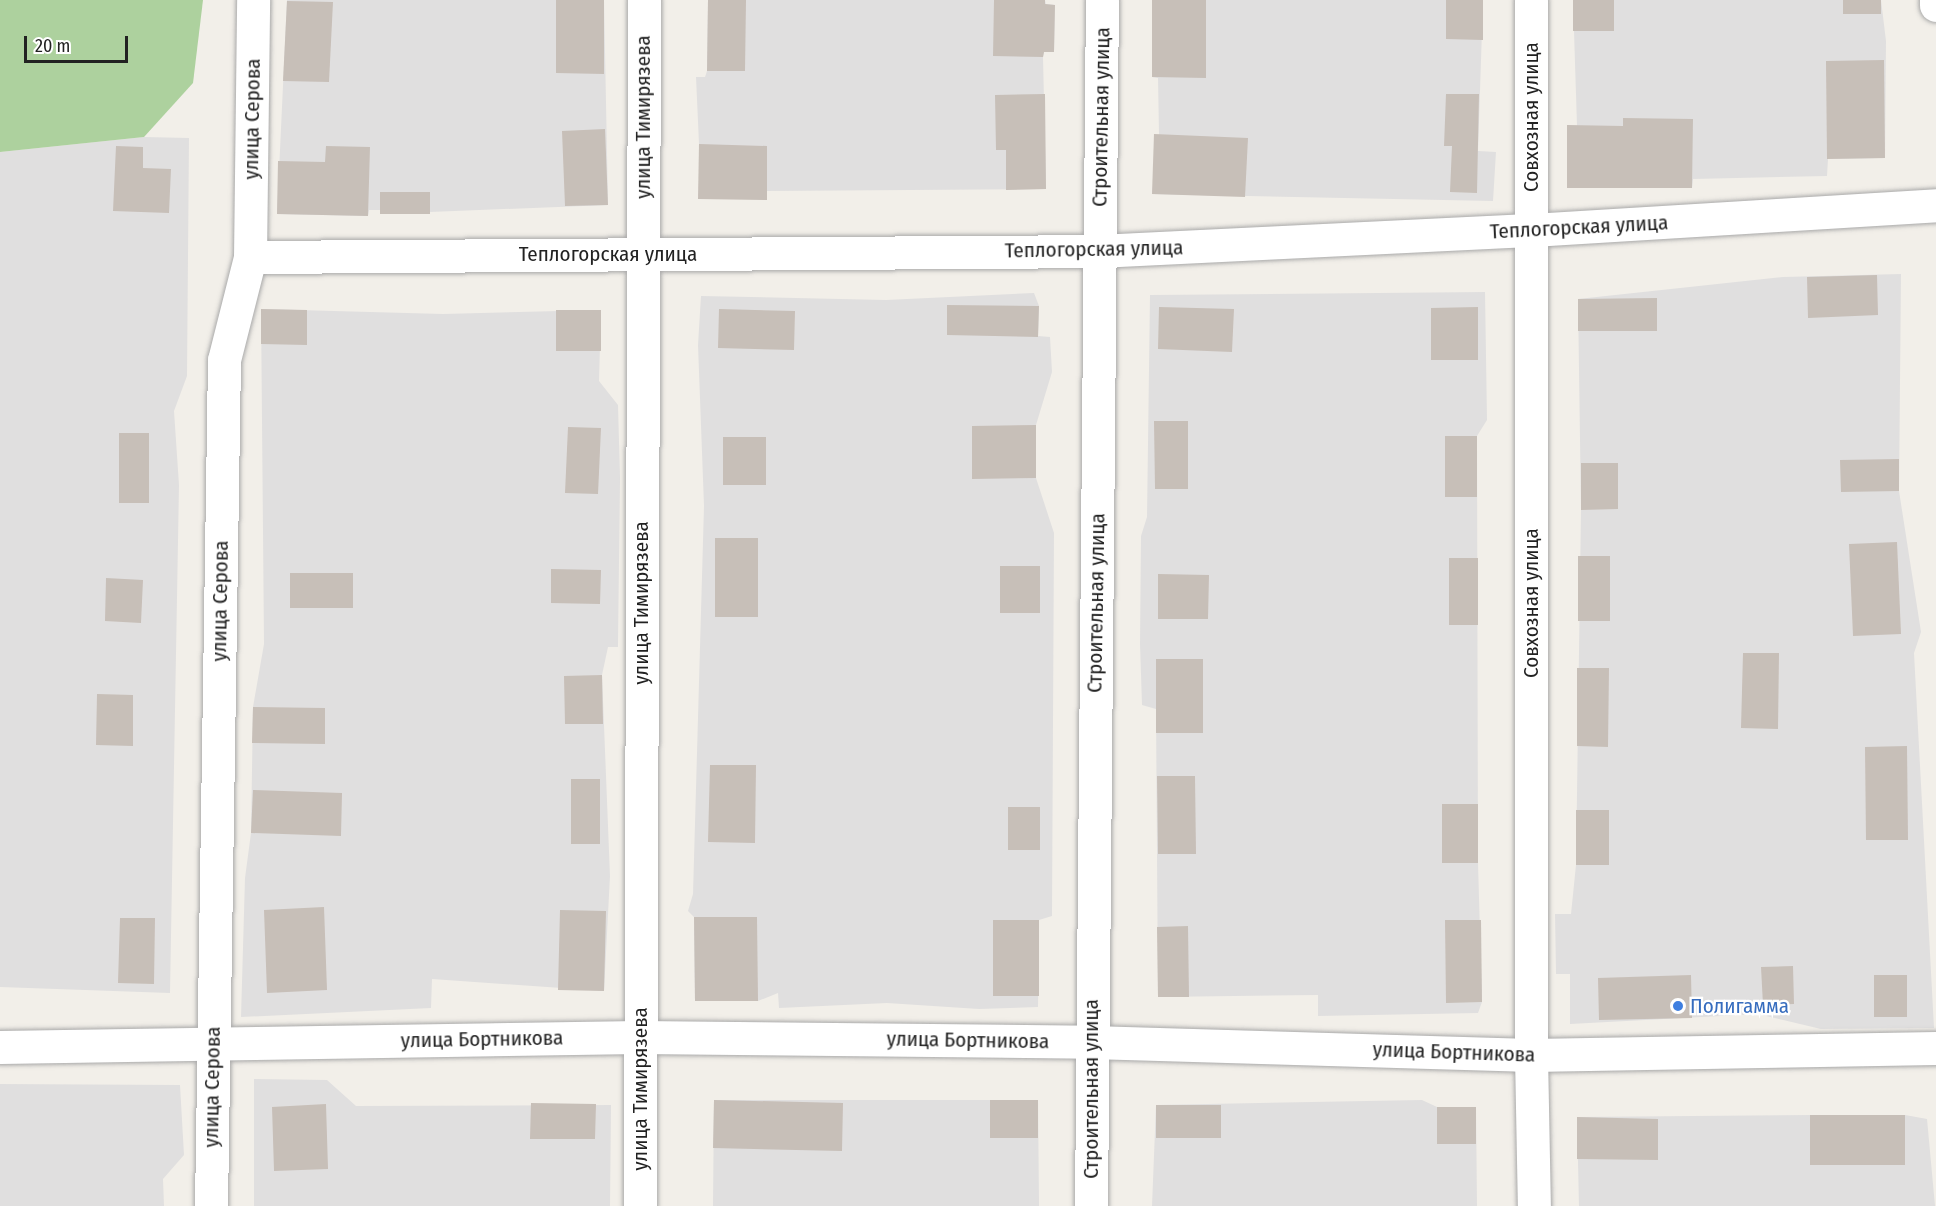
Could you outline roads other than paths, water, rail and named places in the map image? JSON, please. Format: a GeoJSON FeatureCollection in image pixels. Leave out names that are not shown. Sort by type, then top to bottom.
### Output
{"type":"FeatureCollection","features":[{"type":"Feature","properties":{"kind":"street","name":"улица Серова"},"geometry":{"type":"LineString","coordinates":[[211,1206],[224,360],[250,257],[253,0]]}},
{"type":"Feature","properties":{"kind":"street","name":"улица Тимирязева"},"geometry":{"type":"LineString","coordinates":[[640,1206],[644,0]]}},
{"type":"Feature","properties":{"kind":"street","name":"Строительная улица"},"geometry":{"type":"LineString","coordinates":[[1091,1206],[1102,0]]}},
{"type":"Feature","properties":{"kind":"street","name":"Совхозная улица"},"geometry":{"type":"LineString","coordinates":[[1531,0],[1531,1055],[1534,1206]]}},
{"type":"Feature","properties":{"kind":"street","name":"Теплогорская улица"},"geometry":{"type":"LineString","coordinates":[[250,257],[1099,251],[1532,230],[1936,205]]}},
{"type":"Feature","properties":{"kind":"street","name":"улица Бортникова"},"geometry":{"type":"LineString","coordinates":[[0,1047],[639,1038],[1091,1041],[1531,1055],[1936,1048]]}},
{"type":"Feature","properties":{"kind":"place","name":"Полигамма"},"geometry":{"type":"Point","coordinates":[1678,1006]}}]}
